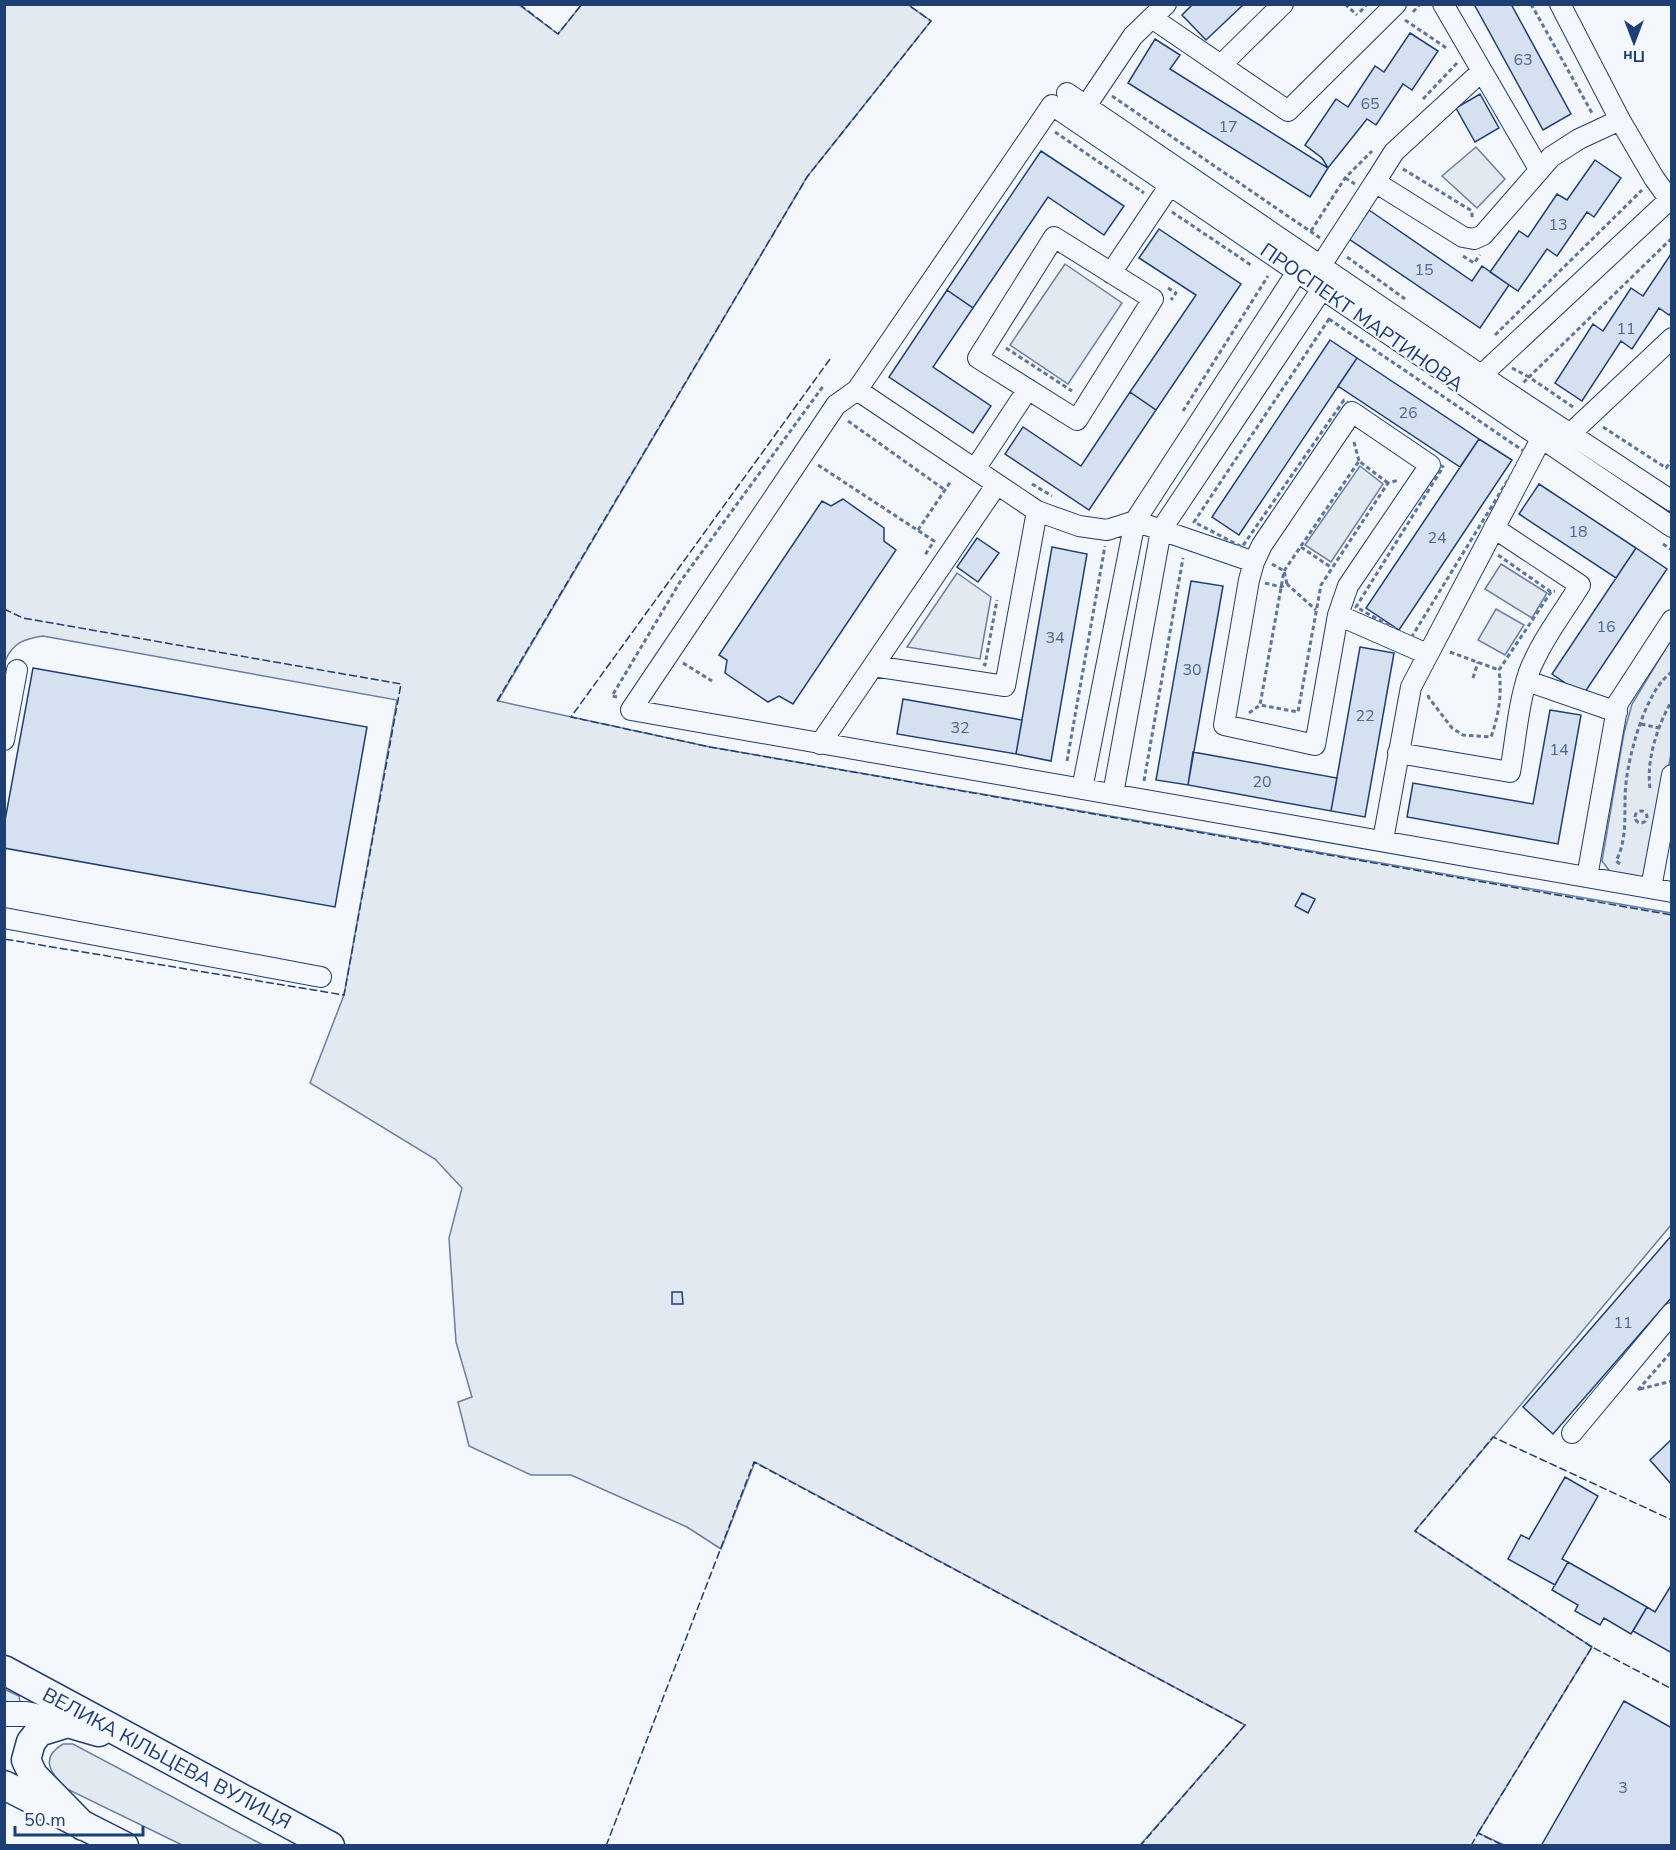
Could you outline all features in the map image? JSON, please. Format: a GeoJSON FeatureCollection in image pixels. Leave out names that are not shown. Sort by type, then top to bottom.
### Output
{"type":"FeatureCollection","features":[{"type":"Feature","properties":{"kind":"highway","name":"ВЕЛИКА КІЛЬЦЕВА ВУЛИЦЯ"},"geometry":{"type":"LineString","coordinates":[[4,1670],[330,1845]]}},
{"type":"Feature","properties":{"kind":"highway"},"geometry":{"type":"LineString","coordinates":[[83,1826],[33,1775],[26,1760],[31,1742],[39,1732],[68,1723],[136,1742]]}},
{"type":"Feature","properties":{"kind":"highway"},"geometry":{"type":"LineString","coordinates":[[10,1790],[123,1845]]}},
{"type":"Feature","properties":{"kind":"main road"},"geometry":{"type":"LineString","coordinates":[[4,1714],[26,1714],[68,1723]]}},
{"type":"Feature","properties":{"kind":"street"},"geometry":{"type":"LineString","coordinates":[[1086,106],[1133,36],[1166,4]]}},
{"type":"Feature","properties":{"kind":"street"},"geometry":{"type":"LineString","coordinates":[[1221,66],[1283,4]]}},
{"type":"Feature","properties":{"kind":"street"},"geometry":{"type":"LineString","coordinates":[[1443,4],[1539,170]]}},
{"type":"Feature","properties":{"kind":"street"},"geometry":{"type":"LineString","coordinates":[[1467,389],[1670,201],[1620,120],[1560,4]]}},
{"type":"Feature","properties":{"kind":"street"},"geometry":{"type":"LineString","coordinates":[[1152,18],[1288,111],[1404,12]]}},
{"type":"Feature","properties":{"kind":"street"},"geometry":{"type":"LineString","coordinates":[[1082,789],[1135,521],[1372,187],[1394,152],[1482,71]]}},
{"type":"Feature","properties":{"kind":"street"},"geometry":{"type":"LineString","coordinates":[[1060,99],[857,390],[836,405],[631,710],[1082,789],[1114,788],[1671,892]]}},
{"type":"Feature","properties":{"kind":"street","name":"ПРОСПЕКТ МАРТИНОВА"},"geometry":{"type":"LineString","coordinates":[[1060,99],[1086,106],[1307,279],[1481,375],[1671,499]]}},
{"type":"Feature","properties":{"kind":"street","name":"ПРОСПЕКТ МАРТИНОВА"},"geometry":{"type":"LineString","coordinates":[[1060,99],[1170,185],[1542,440],[1664,529]]}},
{"type":"Feature","properties":{"kind":"street"},"geometry":{"type":"LineString","coordinates":[[1372,187],[1463,237],[1474,239],[1483,235],[1551,157],[1579,139],[1620,120]]}},
{"type":"Feature","properties":{"kind":"street"},"geometry":{"type":"LineString","coordinates":[[1111,273],[1170,185]]}},
{"type":"Feature","properties":{"kind":"street"},"geometry":{"type":"LineString","coordinates":[[1054,237],[1153,299],[1077,420],[1028,389],[978,358],[1054,237]]}},
{"type":"Feature","properties":{"kind":"street"},"geometry":{"type":"LineString","coordinates":[[1114,788],[1161,530],[1307,279]]}},
{"type":"Feature","properties":{"kind":"street"},"geometry":{"type":"LineString","coordinates":[[1570,434],[1671,338]]}},
{"type":"Feature","properties":{"kind":"street"},"geometry":{"type":"LineString","coordinates":[[975,469],[1028,389]]}},
{"type":"Feature","properties":{"kind":"street"},"geometry":{"type":"LineString","coordinates":[[857,390],[1036,511],[1079,526],[1107,530],[1135,521],[1253,566]]}},
{"type":"Feature","properties":{"kind":"street"},"geometry":{"type":"LineString","coordinates":[[1352,412],[1430,465],[1348,586],[1338,615],[1315,745],[1224,725],[1253,566],[1352,412]]}},
{"type":"Feature","properties":{"kind":"street"},"geometry":{"type":"LineString","coordinates":[[1383,840],[1411,687],[1542,440]]}},
{"type":"Feature","properties":{"kind":"street"},"geometry":{"type":"LineString","coordinates":[[820,744],[997,484]]}},
{"type":"Feature","properties":{"kind":"street"},"geometry":{"type":"LineString","coordinates":[[1664,529],[1671,499]]}},
{"type":"Feature","properties":{"kind":"street"},"geometry":{"type":"LineString","coordinates":[[873,666],[1005,686],[1036,511]]}},
{"type":"Feature","properties":{"kind":"street"},"geometry":{"type":"LineString","coordinates":[[1398,753],[1510,772],[1527,681],[1539,652],[1580,585],[1494,528]]}},
{"type":"Feature","properties":{"kind":"street"},"geometry":{"type":"LineString","coordinates":[[1338,615],[1427,654]]}},
{"type":"Feature","properties":{"kind":"street"},"geometry":{"type":"LineString","coordinates":[[1587,877],[1618,703],[1671,620]]}},
{"type":"Feature","properties":{"kind":"street"},"geometry":{"type":"LineString","coordinates":[[4,740],[16,670]]}},
{"type":"Feature","properties":{"kind":"street"},"geometry":{"type":"LineString","coordinates":[[1527,681],[1617,712]]}},
{"type":"Feature","properties":{"kind":"street"},"geometry":{"type":"LineString","coordinates":[[1651,888],[1671,775]]}},
{"type":"Feature","properties":{"kind":"street"},"geometry":{"type":"LineString","coordinates":[[4,918],[321,977]]}},
{"type":"Feature","properties":{"kind":"street"},"geometry":{"type":"LineString","coordinates":[[1572,1433],[1671,1313]]}},
{"type":"Feature","properties":{"kind":"path"},"geometry":{"type":"LineString","coordinates":[[1345,4],[1357,15],[1367,4]]}},
{"type":"Feature","properties":{"kind":"path"},"geometry":{"type":"LineString","coordinates":[[1420,4],[1404,12],[1454,54]]}},
{"type":"Feature","properties":{"kind":"path"},"geometry":{"type":"LineString","coordinates":[[1048,128],[1158,203],[1307,279]]}},
{"type":"Feature","properties":{"kind":"path"},"geometry":{"type":"LineString","coordinates":[[1345,178],[1372,187]]}},
{"type":"Feature","properties":{"kind":"path"},"geometry":{"type":"LineString","coordinates":[[1671,238],[1529,377],[1666,468],[1671,460]]}},
{"type":"Feature","properties":{"kind":"path"},"geometry":{"type":"LineString","coordinates":[[1455,250],[1474,263],[1480,255]]}},
{"type":"Feature","properties":{"kind":"path"},"geometry":{"type":"LineString","coordinates":[[1167,287],[1176,293],[1169,303]]}},
{"type":"Feature","properties":{"kind":"path"},"geometry":{"type":"LineString","coordinates":[[1329,319],[1525,452],[1411,638],[1356,607],[1443,467],[1344,400],[1242,547],[1194,522],[1329,319]]}},
{"type":"Feature","properties":{"kind":"path"},"geometry":{"type":"LineString","coordinates":[[1005,347],[1072,391]]}},
{"type":"Feature","properties":{"kind":"path"},"geometry":{"type":"LineString","coordinates":[[638,700],[612,696],[680,582],[824,385]]}},
{"type":"Feature","properties":{"kind":"path"},"geometry":{"type":"LineString","coordinates":[[848,421],[945,490]]}},
{"type":"Feature","properties":{"kind":"path"},"geometry":{"type":"LineString","coordinates":[[1359,461],[1388,483],[1321,585],[1298,712],[1260,705],[1284,571],[1300,546],[1359,461]]}},
{"type":"Feature","properties":{"kind":"path"},"geometry":{"type":"LineString","coordinates":[[814,463],[934,541],[921,560]]}},
{"type":"Feature","properties":{"kind":"path"},"geometry":{"type":"LineString","coordinates":[[918,530],[951,481]]}},
{"type":"Feature","properties":{"kind":"path"},"geometry":{"type":"LineString","coordinates":[[1664,529],[1671,550]]}},
{"type":"Feature","properties":{"kind":"path"},"geometry":{"type":"LineString","coordinates":[[1105,543],[1130,547]]}},
{"type":"Feature","properties":{"kind":"path"},"geometry":{"type":"LineString","coordinates":[[1300,546],[1332,568]]}},
{"type":"Feature","properties":{"kind":"path"},"geometry":{"type":"LineString","coordinates":[[1157,553],[1193,560]]}},
{"type":"Feature","properties":{"kind":"path"},"geometry":{"type":"LineString","coordinates":[[1428,691],[1429,698],[1452,728],[1462,735],[1491,737],[1502,691],[1499,670],[1551,592],[1498,555]]}},
{"type":"Feature","properties":{"kind":"path"},"geometry":{"type":"LineString","coordinates":[[1114,788],[1143,786],[1183,558]]}},
{"type":"Feature","properties":{"kind":"path"},"geometry":{"type":"LineString","coordinates":[[1253,566],[1284,571]]}},
{"type":"Feature","properties":{"kind":"path"},"geometry":{"type":"LineString","coordinates":[[1253,566],[1281,586]]}},
{"type":"Feature","properties":{"kind":"path"},"geometry":{"type":"LineString","coordinates":[[1284,571],[1287,584],[1316,609]]}},
{"type":"Feature","properties":{"kind":"path"},"geometry":{"type":"LineString","coordinates":[[1281,586],[1287,584]]}},
{"type":"Feature","properties":{"kind":"path"},"geometry":{"type":"LineString","coordinates":[[974,663],[985,665],[997,600]]}},
{"type":"Feature","properties":{"kind":"path"},"geometry":{"type":"LineString","coordinates":[[1448,651],[1499,670]]}},
{"type":"Feature","properties":{"kind":"path"},"geometry":{"type":"LineString","coordinates":[[1473,678],[1478,663]]}},
{"type":"Feature","properties":{"kind":"path"},"geometry":{"type":"LineString","coordinates":[[1622,865],[1616,861],[1621,851],[1624,835],[1626,783],[1641,724],[1652,696],[1663,679],[1671,672]]}},
{"type":"Feature","properties":{"kind":"path"},"geometry":{"type":"LineString","coordinates":[[1651,795],[1649,783],[1651,758],[1659,728],[1671,700]]}},
{"type":"Feature","properties":{"kind":"path"},"geometry":{"type":"LineString","coordinates":[[1641,724],[1659,728]]}},
{"type":"Feature","properties":{"kind":"path"},"geometry":{"type":"LineString","coordinates":[[1671,1351],[1638,1390],[1671,1381]]}},
{"type":"Feature","properties":{"kind":"shaded area"},"geometry":{"type":"Polygon","coordinates":[[[582,4],[907,4],[931,21],[807,177],[498,701],[710,747],[1671,913],[1671,1225],[1415,1531],[1592,1647],[1478,1833],[1504,1845],[1140,1845],[1245,1725],[755,1462],[721,1549],[687,1527],[571,1475],[531,1475],[469,1446],[458,1402],[472,1397],[456,1342],[449,1238],[462,1188],[435,1159],[310,1083],[344,995],[397,700],[43,636],[15,646],[5,661],[5,5],[519,5],[558,34],[582,4]]]}},
{"type":"Feature","properties":{"kind":"shaded area"},"geometry":{"type":"Polygon","coordinates":[[[1476,147],[1505,179],[1477,208],[1442,176],[1476,147]]]}},
{"type":"Feature","properties":{"kind":"shaded area"},"geometry":{"type":"Polygon","coordinates":[[[1065,264],[1122,303],[1068,384],[1010,345],[1065,264]]]}},
{"type":"Feature","properties":{"kind":"shaded area"},"geometry":{"type":"Polygon","coordinates":[[[1360,466],[1383,484],[1331,562],[1305,545],[1360,466]]]}},
{"type":"Feature","properties":{"kind":"shaded area"},"geometry":{"type":"Polygon","coordinates":[[[1501,564],[1547,593],[1532,618],[1485,589],[1501,564]]]}},
{"type":"Feature","properties":{"kind":"shaded area"},"geometry":{"type":"Polygon","coordinates":[[[957,573],[991,597],[980,659],[907,647],[957,573]]]}},
{"type":"Feature","properties":{"kind":"shaded area"},"geometry":{"type":"Polygon","coordinates":[[[1496,609],[1524,625],[1505,655],[1478,640],[1496,609]]]}},
{"type":"Feature","properties":{"kind":"shaded area"},"geometry":{"type":"Polygon","coordinates":[[[1671,640],[1671,753],[1651,869],[1642,879],[1612,874],[1602,861],[1624,733],[1632,704],[1671,640]]]}},
{"type":"Feature","properties":{"kind":"shaded area"},"geometry":{"type":"Polygon","coordinates":[[[4,1689],[19,1696],[20,1702],[5,1705],[4,1689]]]}},
{"type":"Feature","properties":{"kind":"shaded area"},"geometry":{"type":"Polygon","coordinates":[[[63,1744],[73,1744],[263,1845],[182,1845],[65,1788],[55,1777],[49,1760],[56,1749],[63,1744]]]}},
{"type":"Feature","properties":{"kind":"building"},"geometry":{"type":"Polygon","coordinates":[[[1193,4],[1244,4],[1206,40],[1182,15],[1193,4]]]}},
{"type":"Feature","properties":{"kind":"building"},"geometry":{"type":"Polygon","coordinates":[[[1474,4],[1511,4],[1571,114],[1543,130],[1474,4]]]}},
{"type":"Feature","properties":{"kind":"building"},"geometry":{"type":"Polygon","coordinates":[[[1410,33],[1438,51],[1412,90],[1403,84],[1376,125],[1367,119],[1328,168],[1322,158],[1305,145],[1336,99],[1348,107],[1375,66],[1384,72],[1410,33]]]}},
{"type":"Feature","properties":{"kind":"building"},"geometry":{"type":"Polygon","coordinates":[[[1155,39],[1180,55],[1170,69],[1328,168],[1310,197],[1128,83],[1155,39]]]}},
{"type":"Feature","properties":{"kind":"building"},"geometry":{"type":"Polygon","coordinates":[[[1480,94],[1499,128],[1475,142],[1456,108],[1480,94]]]}},
{"type":"Feature","properties":{"kind":"building"},"geometry":{"type":"Polygon","coordinates":[[[1041,151],[1124,206],[1104,235],[1048,197],[973,308],[947,290],[1041,151]]]}},
{"type":"Feature","properties":{"kind":"building"},"geometry":{"type":"Polygon","coordinates":[[[1595,160],[1621,178],[1594,217],[1587,212],[1557,256],[1547,249],[1518,291],[1490,272],[1519,231],[1528,237],[1557,194],[1567,200],[1595,160]]]}},
{"type":"Feature","properties":{"kind":"building"},"geometry":{"type":"Polygon","coordinates":[[[1369,210],[1472,281],[1482,266],[1509,285],[1480,328],[1349,239],[1369,210]]]}},
{"type":"Feature","properties":{"kind":"building"},"geometry":{"type":"Polygon","coordinates":[[[1159,229],[1241,284],[1156,410],[1130,392],[1196,295],[1139,258],[1159,229]]]}},
{"type":"Feature","properties":{"kind":"building"},"geometry":{"type":"Polygon","coordinates":[[[1671,254],[1672,312],[1669,315],[1659,308],[1632,349],[1621,341],[1582,401],[1555,383],[1593,324],[1603,331],[1631,288],[1643,296],[1671,254]]]}},
{"type":"Feature","properties":{"kind":"building"},"geometry":{"type":"Polygon","coordinates":[[[947,290],[973,308],[933,367],[991,406],[973,433],[889,377],[947,290]]]}},
{"type":"Feature","properties":{"kind":"building"},"geometry":{"type":"Polygon","coordinates":[[[1330,340],[1357,358],[1239,535],[1212,517],[1330,340]]]}},
{"type":"Feature","properties":{"kind":"building"},"geometry":{"type":"Polygon","coordinates":[[[1357,358],[1479,439],[1460,467],[1338,386],[1357,358]]]}},
{"type":"Feature","properties":{"kind":"building"},"geometry":{"type":"Polygon","coordinates":[[[1130,392],[1156,410],[1089,510],[1005,454],[1023,427],[1081,466],[1130,392]]]}},
{"type":"Feature","properties":{"kind":"building"},"geometry":{"type":"Polygon","coordinates":[[[1479,439],[1512,460],[1399,630],[1366,608],[1479,439]]]}},
{"type":"Feature","properties":{"kind":"building"},"geometry":{"type":"Polygon","coordinates":[[[1539,484],[1636,548],[1616,578],[1519,514],[1539,484]]]}},
{"type":"Feature","properties":{"kind":"building"},"geometry":{"type":"Polygon","coordinates":[[[843,499],[884,528],[884,541],[896,550],[793,704],[779,696],[768,702],[725,673],[727,660],[719,655],[822,501],[831,506],[843,499]]]}},
{"type":"Feature","properties":{"kind":"building"},"geometry":{"type":"Polygon","coordinates":[[[977,538],[999,553],[978,582],[957,567],[977,538]]]}},
{"type":"Feature","properties":{"kind":"building"},"geometry":{"type":"Polygon","coordinates":[[[1052,547],[1087,554],[1051,761],[1016,754],[1052,547]]]}},
{"type":"Feature","properties":{"kind":"building"},"geometry":{"type":"Polygon","coordinates":[[[1636,548],[1667,569],[1583,695],[1552,674],[1636,548]]]}},
{"type":"Feature","properties":{"kind":"building"},"geometry":{"type":"Polygon","coordinates":[[[1191,581],[1223,586],[1188,785],[1156,780],[1191,581]]]}},
{"type":"Feature","properties":{"kind":"building"},"geometry":{"type":"Polygon","coordinates":[[[1360,647],[1394,653],[1365,817],[1331,811],[1360,647]]]}},
{"type":"Feature","properties":{"kind":"building"},"geometry":{"type":"Polygon","coordinates":[[[33,668],[367,727],[335,907],[4,848],[4,826],[33,668]]]}},
{"type":"Feature","properties":{"kind":"building"},"geometry":{"type":"Polygon","coordinates":[[[903,699],[1022,720],[1016,754],[897,734],[903,699]]]}},
{"type":"Feature","properties":{"kind":"building"},"geometry":{"type":"Polygon","coordinates":[[[1550,710],[1581,715],[1558,844],[1407,817],[1413,783],[1533,804],[1550,710]]]}},
{"type":"Feature","properties":{"kind":"building"},"geometry":{"type":"Polygon","coordinates":[[[1193,752],[1337,778],[1331,811],[1188,785],[1193,752]]]}},
{"type":"Feature","properties":{"kind":"building"},"geometry":{"type":"Polygon","coordinates":[[[1302,893],[1315,899],[1308,913],[1295,906],[1302,893]]]}},
{"type":"Feature","properties":{"kind":"building"},"geometry":{"type":"Polygon","coordinates":[[[1672,1235],[1672,1297],[1553,1434],[1523,1407],[1672,1235]]]}},
{"type":"Feature","properties":{"kind":"building"},"geometry":{"type":"Polygon","coordinates":[[[672,1292],[682,1292],[683,1304],[672,1304],[672,1292]]]}},
{"type":"Feature","properties":{"kind":"building"},"geometry":{"type":"Polygon","coordinates":[[[1672,1439],[1672,1485],[1650,1460],[1672,1439]]]}},
{"type":"Feature","properties":{"kind":"building"},"geometry":{"type":"Polygon","coordinates":[[[1565,1477],[1598,1496],[1562,1559],[1568,1562],[1555,1585],[1508,1559],[1521,1535],[1529,1539],[1565,1477]]]}},
{"type":"Feature","properties":{"kind":"building"},"geometry":{"type":"Polygon","coordinates":[[[1568,1562],[1647,1607],[1631,1634],[1604,1618],[1600,1625],[1575,1611],[1578,1605],[1552,1590],[1568,1562]]]}},
{"type":"Feature","properties":{"kind":"building"},"geometry":{"type":"Polygon","coordinates":[[[1672,1584],[1672,1653],[1633,1631],[1647,1607],[1655,1612],[1672,1584]]]}},
{"type":"Feature","properties":{"kind":"building"},"geometry":{"type":"Polygon","coordinates":[[[1624,1701],[1672,1728],[1672,1846],[1541,1846],[1624,1701]]]}},
{"type":"Feature","properties":{"kind":"fence"},"geometry":{"type":"LineString","coordinates":[[519,4],[558,34],[582,4]]}},
{"type":"Feature","properties":{"kind":"fence"},"geometry":{"type":"LineString","coordinates":[[497,701],[807,177],[931,21],[907,4]]}},
{"type":"Feature","properties":{"kind":"fence"},"geometry":{"type":"LineString","coordinates":[[830,359],[571,717],[710,747],[1672,915]]}},
{"type":"Feature","properties":{"kind":"fence"},"geometry":{"type":"LineString","coordinates":[[4,609],[23,618],[401,684],[344,995],[4,939]]}},
{"type":"Feature","properties":{"kind":"fence"},"geometry":{"type":"LineString","coordinates":[[1592,1647],[1415,1531],[1493,1437],[1672,1520]]}},
{"type":"Feature","properties":{"kind":"fence"},"geometry":{"type":"LineString","coordinates":[[606,1846],[754,1462],[1245,1725],[1140,1846]]}},
{"type":"Feature","properties":{"kind":"fence"},"geometry":{"type":"LineString","coordinates":[[1478,1833],[1592,1647],[1672,1689]]}},
{"type":"Feature","properties":{"kind":"fence"},"geometry":{"type":"LineString","coordinates":[[1471,1846],[1478,1833],[1504,1846]]}}]}
